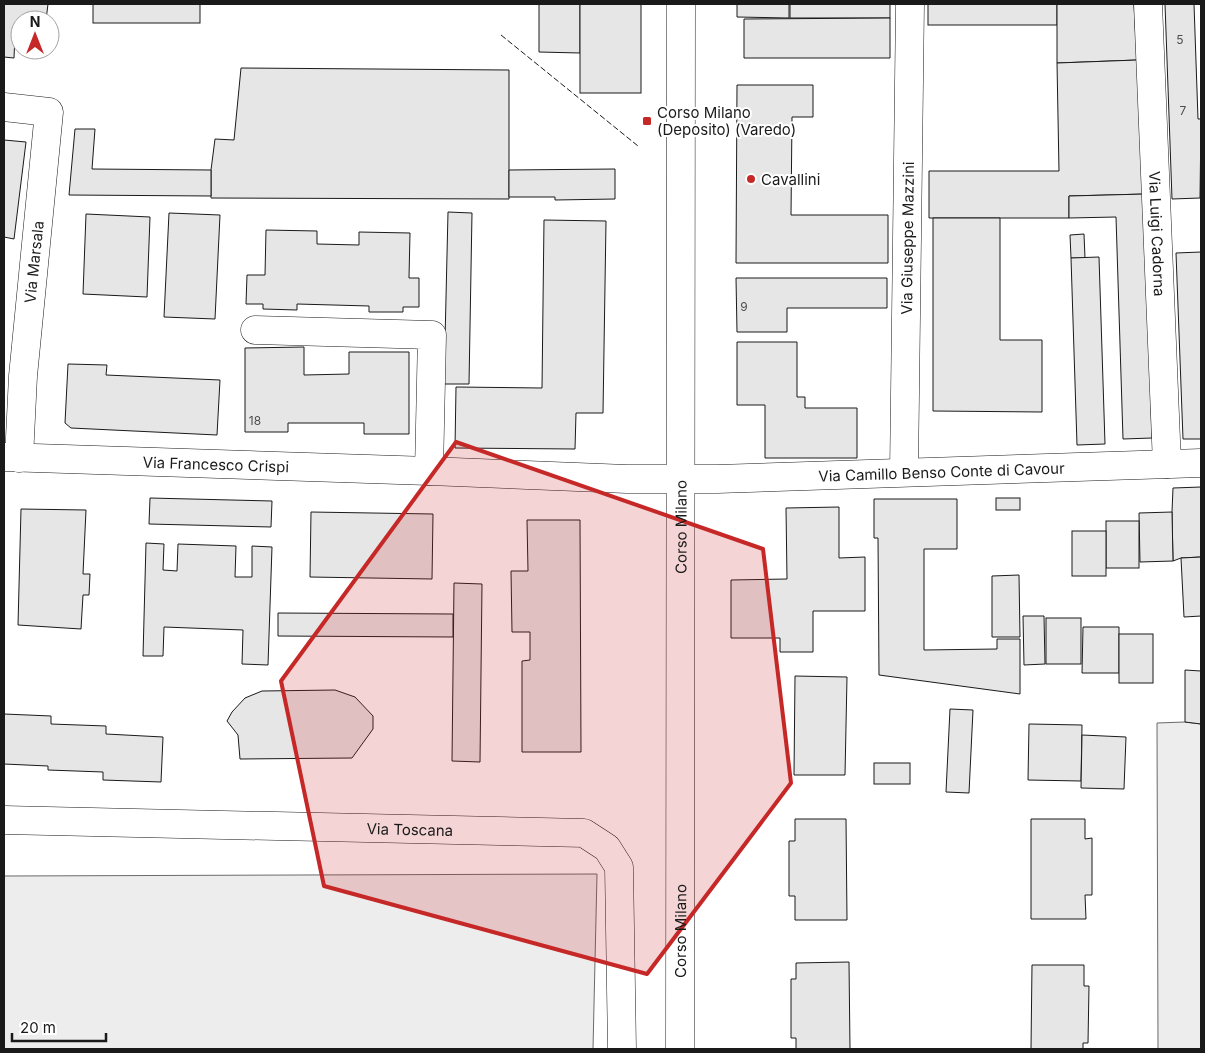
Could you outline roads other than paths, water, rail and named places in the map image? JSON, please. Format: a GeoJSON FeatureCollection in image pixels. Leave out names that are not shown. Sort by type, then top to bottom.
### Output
{"type":"FeatureCollection","features":[{"type":"Feature","properties":{"kind":"street","name":"Corso Milano"},"geometry":{"type":"LineString","coordinates":[[680,1049],[681,4]]}},
{"type":"Feature","properties":{"kind":"street","name":"Via Giuseppe Mazzini"},"geometry":{"type":"LineString","coordinates":[[904,472],[910,4]]}},
{"type":"Feature","properties":{"kind":"street","name":"Via Luigi Cadorna"},"geometry":{"type":"LineString","coordinates":[[1148,4],[1167,464]]}},
{"type":"Feature","properties":{"kind":"street","name":"Via Marsala"},"geometry":{"type":"LineString","coordinates":[[4,107],[49,112],[23,376],[11,458]]}},
{"type":"Feature","properties":{"kind":"street"},"geometry":{"type":"LineString","coordinates":[[254,330],[432,335],[429,471]]}},
{"type":"Feature","properties":{"kind":"street","name":"Via Francesco Crispi"},"geometry":{"type":"LineString","coordinates":[[11,458],[627,479],[680,478]]}},
{"type":"Feature","properties":{"kind":"street","name":"Via Camillo Benso Conte di Cavour"},"geometry":{"type":"LineString","coordinates":[[680,478],[1201,463]]}},
{"type":"Feature","properties":{"kind":"street","name":"Via Toscana"},"geometry":{"type":"LineString","coordinates":[[4,820],[584,833],[607,848],[619,867],[622,1049]]}},
{"type":"Feature","properties":{"kind":"place","name":"Corso Milano (Deposito) (Varedo)"},"geometry":{"type":"Point","coordinates":[647,121]}},
{"type":"Feature","properties":{"kind":"place","name":"Cavallini"},"geometry":{"type":"Point","coordinates":[751,179]}}]}
